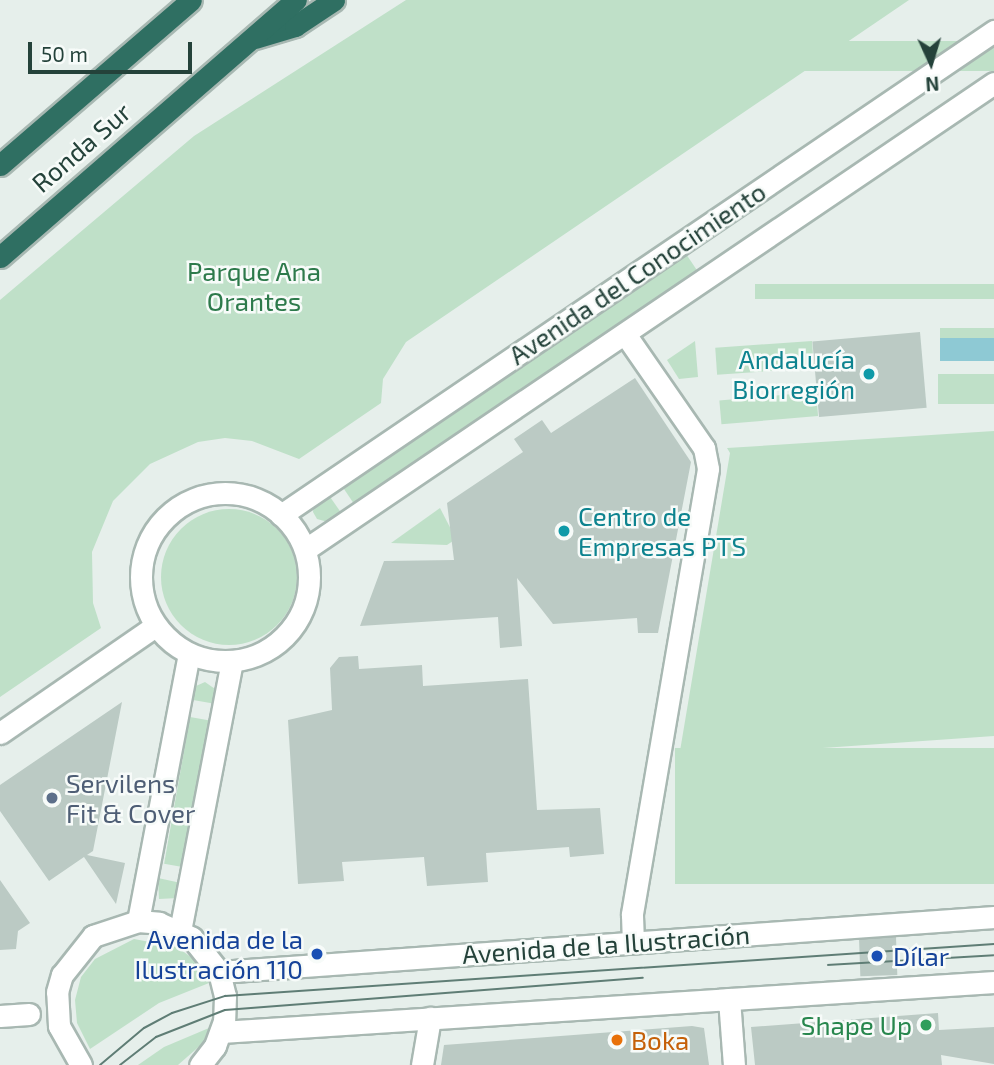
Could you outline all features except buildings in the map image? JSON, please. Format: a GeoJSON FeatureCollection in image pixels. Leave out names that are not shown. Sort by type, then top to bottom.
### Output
{"type":"FeatureCollection","features":[{"type":"Feature","properties":{"kind":"highway","name":"Ronda Sur"},"geometry":{"type":"LineString","coordinates":[[0,257],[243,42],[296,0]]}},
{"type":"Feature","properties":{"kind":"highway"},"geometry":{"type":"LineString","coordinates":[[243,42],[295,26],[334,0]]}},
{"type":"Feature","properties":{"kind":"highway","name":"Ronda Sur"},"geometry":{"type":"LineString","coordinates":[[0,165],[185,2]]}},
{"type":"Feature","properties":{"kind":"main road","name":"Avenida del Conocimiento"},"geometry":{"type":"LineString","coordinates":[[281,515],[994,31]]}},
{"type":"Feature","properties":{"kind":"main road","name":"Avenida del Conocimiento"},"geometry":{"type":"LineString","coordinates":[[306,549],[994,83]]}},
{"type":"Feature","properties":{"kind":"main road"},"geometry":{"type":"LineString","coordinates":[[625,334],[704,448],[708,469],[632,915],[633,942]]}},
{"type":"Feature","properties":{"kind":"main road"},"geometry":{"type":"LineString","coordinates":[[219,493],[269,503],[306,549],[311,568],[298,620],[270,648],[232,661],[189,654],[155,625],[143,600],[141,567],[151,536],[169,514],[192,500],[219,493]]}},
{"type":"Feature","properties":{"kind":"main road"},"geometry":{"type":"LineString","coordinates":[[0,733],[155,625]]}},
{"type":"Feature","properties":{"kind":"main road"},"geometry":{"type":"LineString","coordinates":[[138,921],[189,654]]}},
{"type":"Feature","properties":{"kind":"main road"},"geometry":{"type":"LineString","coordinates":[[180,931],[232,661]]}},
{"type":"Feature","properties":{"kind":"main road","name":"Avenida de la Ilustración"},"geometry":{"type":"LineString","coordinates":[[219,972],[994,917]]}},
{"type":"Feature","properties":{"kind":"main road"},"geometry":{"type":"LineString","coordinates":[[73,1062],[56,1010],[66,967],[93,936],[138,921],[180,931],[203,948],[219,972],[226,1003],[221,1032],[200,1065]]}},
{"type":"Feature","properties":{"kind":"main road"},"geometry":{"type":"LineString","coordinates":[[221,1032],[994,982]]}},
{"type":"Feature","properties":{"kind":"main road"},"geometry":{"type":"LineString","coordinates":[[729,999],[734,1065]]}},
{"type":"Feature","properties":{"kind":"main road"},"geometry":{"type":"LineString","coordinates":[[0,1016],[29,1014]]}},
{"type":"Feature","properties":{"kind":"main road"},"geometry":{"type":"LineString","coordinates":[[422,1065],[430,1018]]}},
{"type":"Feature","properties":{"kind":"green space","name":"Parque Ana Orantes"},"geometry":{"type":"Polygon","coordinates":[[[406,0],[909,0],[406,342],[383,379],[381,403],[299,459],[252,441],[225,438],[198,442],[150,464],[113,501],[92,552],[93,603],[101,628],[0,697],[0,300],[194,136],[406,0]]]}},
{"type":"Feature","properties":{"kind":"green space"},"geometry":{"type":"Polygon","coordinates":[[[636,41],[994,41],[994,71],[636,71],[636,41]]]}},
{"type":"Feature","properties":{"kind":"green space"},"geometry":{"type":"Polygon","coordinates":[[[684,251],[698,272],[354,504],[340,483],[684,251]]]}},
{"type":"Feature","properties":{"kind":"green space"},"geometry":{"type":"Polygon","coordinates":[[[755,284],[994,284],[994,299],[755,299],[755,284]]]}},
{"type":"Feature","properties":{"kind":"green space"},"geometry":{"type":"Polygon","coordinates":[[[940,328],[994,328],[994,338],[940,338],[940,328]]]}},
{"type":"Feature","properties":{"kind":"green space"},"geometry":{"type":"Polygon","coordinates":[[[695,341],[698,377],[679,379],[667,360],[695,341]]]}},
{"type":"Feature","properties":{"kind":"green space"},"geometry":{"type":"Polygon","coordinates":[[[812,341],[814,368],[717,375],[715,348],[812,341]]]}},
{"type":"Feature","properties":{"kind":"green space"},"geometry":{"type":"Polygon","coordinates":[[[938,374],[994,374],[994,404],[938,404],[938,374]]]}},
{"type":"Feature","properties":{"kind":"green space"},"geometry":{"type":"Polygon","coordinates":[[[816,392],[818,416],[721,424],[719,400],[816,392]]]}},
{"type":"Feature","properties":{"kind":"green space"},"geometry":{"type":"Polygon","coordinates":[[[994,431],[994,736],[696,757],[680,751],[730,453],[727,448],[994,431]]]}},
{"type":"Feature","properties":{"kind":"green space"},"geometry":{"type":"Polygon","coordinates":[[[328,494],[342,514],[328,522],[317,519],[313,512],[314,504],[328,494]]]}},
{"type":"Feature","properties":{"kind":"green space"},"geometry":{"type":"Polygon","coordinates":[[[440,508],[456,539],[447,545],[391,543],[440,508]]]}},
{"type":"Feature","properties":{"kind":"green space"},"geometry":{"type":"Polygon","coordinates":[[[229,509],[255,514],[277,529],[292,551],[297,577],[292,603],[277,625],[255,640],[229,645],[203,640],[181,625],[166,603],[161,577],[166,551],[181,529],[203,514],[229,509]]]}},
{"type":"Feature","properties":{"kind":"green space"},"geometry":{"type":"Polygon","coordinates":[[[205,682],[218,691],[216,704],[193,700],[196,686],[205,682]]]}},
{"type":"Feature","properties":{"kind":"green space"},"geometry":{"type":"Polygon","coordinates":[[[190,717],[213,721],[187,868],[164,864],[190,717]]]}},
{"type":"Feature","properties":{"kind":"green space"},"geometry":{"type":"Polygon","coordinates":[[[675,748],[994,748],[994,884],[675,884],[675,748]]]}},
{"type":"Feature","properties":{"kind":"green space"},"geometry":{"type":"Polygon","coordinates":[[[158,878],[181,883],[178,898],[159,899],[158,878]]]}},
{"type":"Feature","properties":{"kind":"green space"},"geometry":{"type":"Polygon","coordinates":[[[134,939],[177,947],[195,960],[209,983],[159,1003],[90,1049],[77,1023],[75,1000],[81,977],[95,959],[134,939]]]}},
{"type":"Feature","properties":{"kind":"green space"},"geometry":{"type":"Polygon","coordinates":[[[209,1028],[203,1043],[178,1065],[138,1065],[164,1047],[209,1028]]]}},
{"type":"Feature","properties":{"kind":"water"},"geometry":{"type":"Polygon","coordinates":[[[940,338],[994,338],[994,361],[940,361],[940,338]]]}},
{"type":"Feature","properties":{"kind":"tram line"},"geometry":{"type":"LineString","coordinates":[[100,1065],[144,1028],[172,1013],[225,996],[994,944]]}},
{"type":"Feature","properties":{"kind":"tram line"},"geometry":{"type":"LineString","coordinates":[[828,965],[994,955]]}},
{"type":"Feature","properties":{"kind":"tram line"},"geometry":{"type":"LineString","coordinates":[[120,1065],[156,1037],[225,1010],[643,978]]}},
{"type":"Feature","properties":{"kind":"place","name":"Andalucía Biorregión"},"geometry":{"type":"Point","coordinates":[869,374]}},
{"type":"Feature","properties":{"kind":"place","name":"Centro de Empresas PTS"},"geometry":{"type":"Point","coordinates":[564,531]}},
{"type":"Feature","properties":{"kind":"place","name":"Servilens Fit & Cover"},"geometry":{"type":"Point","coordinates":[52,798]}},
{"type":"Feature","properties":{"kind":"place","name":"Avenida de la Ilustración 110"},"geometry":{"type":"Point","coordinates":[317,954]}},
{"type":"Feature","properties":{"kind":"place","name":"Dílar"},"geometry":{"type":"Point","coordinates":[877,956]}},
{"type":"Feature","properties":{"kind":"place","name":"Shape Up"},"geometry":{"type":"Point","coordinates":[926,1025]}},
{"type":"Feature","properties":{"kind":"place","name":"Boka"},"geometry":{"type":"Point","coordinates":[617,1040]}}]}
